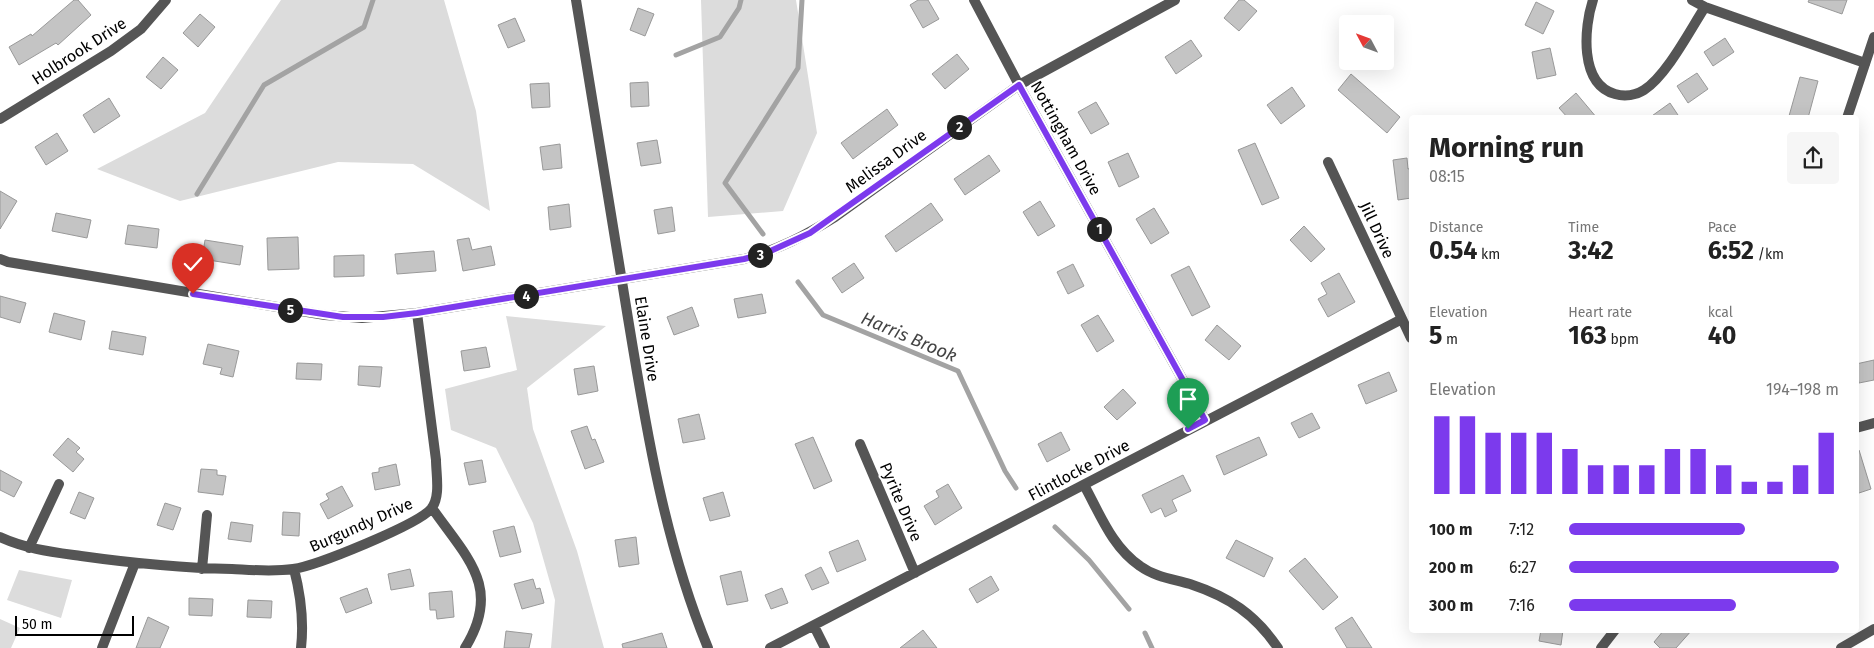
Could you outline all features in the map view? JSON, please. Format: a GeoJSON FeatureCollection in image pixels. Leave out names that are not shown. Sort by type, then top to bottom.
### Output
{"type":"FeatureCollection","features":[{"type":"Feature","properties":{"kind":"street","name":"Holbrook Drive"},"geometry":{"type":"LineString","coordinates":[[0,119],[110,51],[141,29],[166,0]]}},
{"type":"Feature","properties":{"kind":"street","name":"Elaine Drive"},"geometry":{"type":"LineString","coordinates":[[576,0],[646,432],[684,579],[696,619],[708,648]]}},
{"type":"Feature","properties":{"kind":"street","name":"Nottingham Drive"},"geometry":{"type":"LineString","coordinates":[[974,0],[1019,85],[1205,420]]}},
{"type":"Feature","properties":{"kind":"street","name":"Melissa Drive"},"geometry":{"type":"LineString","coordinates":[[0,259],[27,266],[325,315],[362,318],[417,313],[744,259],[785,246],[835,217],[1019,85],[1175,0]]}},
{"type":"Feature","properties":{"kind":"street"},"geometry":{"type":"LineString","coordinates":[[1593,0],[1588,25],[1587,44],[1590,70],[1603,89],[1616,95],[1624,96],[1646,89],[1658,77],[1705,7]]}},
{"type":"Feature","properties":{"kind":"street"},"geometry":{"type":"LineString","coordinates":[[1692,0],[1705,7],[1865,63]]}},
{"type":"Feature","properties":{"kind":"street"},"geometry":{"type":"LineString","coordinates":[[1848,115],[1874,37]]}},
{"type":"Feature","properties":{"kind":"street","name":"Jill Drive"},"geometry":{"type":"LineString","coordinates":[[1328,162],[1409,334]]}},
{"type":"Feature","properties":{"kind":"street","name":"Burgundy Drive"},"geometry":{"type":"LineString","coordinates":[[0,537],[28,548],[135,564],[202,568],[294,569],[324,560],[418,518],[432,508],[436,496],[436,460],[417,313]]}},
{"type":"Feature","properties":{"kind":"street","name":"Flintlocke Drive"},"geometry":{"type":"LineString","coordinates":[[770,648],[1402,319]]}},
{"type":"Feature","properties":{"kind":"street"},"geometry":{"type":"LineString","coordinates":[[1859,427],[1874,423]]}},
{"type":"Feature","properties":{"kind":"street","name":"Pyrite Drive"},"geometry":{"type":"LineString","coordinates":[[860,444],[915,573]]}},
{"type":"Feature","properties":{"kind":"street"},"geometry":{"type":"LineString","coordinates":[[28,548],[58,484]]}},
{"type":"Feature","properties":{"kind":"street"},"geometry":{"type":"LineString","coordinates":[[1084,485],[1106,527],[1128,557],[1141,567],[1160,576],[1208,591],[1240,608],[1256,619],[1278,648]]}},
{"type":"Feature","properties":{"kind":"street"},"geometry":{"type":"LineString","coordinates":[[432,508],[464,550],[478,578],[482,608],[478,623],[465,648]]}},
{"type":"Feature","properties":{"kind":"street"},"geometry":{"type":"LineString","coordinates":[[202,568],[207,515]]}},
{"type":"Feature","properties":{"kind":"street"},"geometry":{"type":"LineString","coordinates":[[102,648],[135,564]]}},
{"type":"Feature","properties":{"kind":"street"},"geometry":{"type":"LineString","coordinates":[[294,569],[300,592],[302,648]]}},
{"type":"Feature","properties":{"kind":"street"},"geometry":{"type":"LineString","coordinates":[[814,626],[825,648]]}},
{"type":"Feature","properties":{"kind":"street"},"geometry":{"type":"LineString","coordinates":[[1842,648],[1874,629]]}},
{"type":"Feature","properties":{"kind":"street"},"geometry":{"type":"LineString","coordinates":[[1601,648],[1613,633]]}},
{"type":"Feature","properties":{"kind":"shaded area"},"geometry":{"type":"Polygon","coordinates":[[[281,0],[444,0],[476,111],[490,211],[413,164],[338,162],[180,201],[97,169],[205,113],[281,0]]]}},
{"type":"Feature","properties":{"kind":"shaded area"},"geometry":{"type":"Polygon","coordinates":[[[701,0],[796,0],[817,133],[783,211],[708,217],[701,0]]]}},
{"type":"Feature","properties":{"kind":"shaded area"},"geometry":{"type":"Polygon","coordinates":[[[506,316],[606,326],[527,388],[533,429],[577,551],[604,648],[551,648],[555,600],[533,523],[496,448],[451,430],[445,389],[517,370],[506,316]]]}},
{"type":"Feature","properties":{"kind":"shaded area"},"geometry":{"type":"Polygon","coordinates":[[[19,570],[72,580],[61,618],[7,600],[19,570]]]}},
{"type":"Feature","properties":{"kind":"shaded area"},"geometry":{"type":"Polygon","coordinates":[[[0,619],[20,628],[11,648],[0,648],[0,619]]]}},
{"type":"Feature","properties":{"kind":"building"},"geometry":{"type":"Polygon","coordinates":[[[74,0],[78,0],[91,15],[58,45],[56,43],[19,65],[9,47],[31,34],[32,36],[74,0]]]}},
{"type":"Feature","properties":{"kind":"building"},"geometry":{"type":"Polygon","coordinates":[[[918,0],[928,0],[939,19],[923,28],[910,5],[918,0]]]}},
{"type":"Feature","properties":{"kind":"building"},"geometry":{"type":"Polygon","coordinates":[[[1239,0],[1244,0],[1257,11],[1239,31],[1224,18],[1239,0]]]}},
{"type":"Feature","properties":{"kind":"building"},"geometry":{"type":"Polygon","coordinates":[[[1809,0],[1847,0],[1842,14],[1808,2],[1809,0]]]}},
{"type":"Feature","properties":{"kind":"building"},"geometry":{"type":"Polygon","coordinates":[[[1536,2],[1554,11],[1543,34],[1525,25],[1536,2]]]}},
{"type":"Feature","properties":{"kind":"building"},"geometry":{"type":"Polygon","coordinates":[[[638,8],[654,14],[645,36],[630,30],[638,8]]]}},
{"type":"Feature","properties":{"kind":"building"},"geometry":{"type":"Polygon","coordinates":[[[200,14],[215,27],[198,47],[183,33],[200,14]]]}},
{"type":"Feature","properties":{"kind":"building"},"geometry":{"type":"Polygon","coordinates":[[[515,18],[525,41],[508,48],[498,25],[515,18]]]}},
{"type":"Feature","properties":{"kind":"building"},"geometry":{"type":"Polygon","coordinates":[[[1725,38],[1734,52],[1713,66],[1704,52],[1725,38]]]}},
{"type":"Feature","properties":{"kind":"building"},"geometry":{"type":"Polygon","coordinates":[[[1191,40],[1202,56],[1176,74],[1165,57],[1191,40]]]}},
{"type":"Feature","properties":{"kind":"building"},"geometry":{"type":"Polygon","coordinates":[[[1550,48],[1556,75],[1537,79],[1532,52],[1550,48]]]}},
{"type":"Feature","properties":{"kind":"building"},"geometry":{"type":"Polygon","coordinates":[[[957,54],[969,69],[945,89],[932,74],[957,54]]]}},
{"type":"Feature","properties":{"kind":"building"},"geometry":{"type":"Polygon","coordinates":[[[163,57],[178,70],[161,89],[146,77],[163,57]]]}},
{"type":"Feature","properties":{"kind":"building"},"geometry":{"type":"Polygon","coordinates":[[[1697,73],[1708,89],[1688,103],[1677,86],[1697,73]]]}},
{"type":"Feature","properties":{"kind":"building"},"geometry":{"type":"Polygon","coordinates":[[[1351,74],[1400,117],[1387,133],[1338,90],[1351,74]]]}},
{"type":"Feature","properties":{"kind":"building"},"geometry":{"type":"Polygon","coordinates":[[[1800,77],[1818,81],[1809,115],[1789,115],[1800,77]]]}},
{"type":"Feature","properties":{"kind":"building"},"geometry":{"type":"Polygon","coordinates":[[[648,82],[649,106],[631,107],[630,83],[648,82]]]}},
{"type":"Feature","properties":{"kind":"building"},"geometry":{"type":"Polygon","coordinates":[[[549,83],[550,107],[532,108],[530,84],[549,83]]]}},
{"type":"Feature","properties":{"kind":"building"},"geometry":{"type":"Polygon","coordinates":[[[1292,87],[1305,106],[1281,124],[1267,105],[1292,87]]]}},
{"type":"Feature","properties":{"kind":"building"},"geometry":{"type":"Polygon","coordinates":[[[1576,93],[1594,115],[1565,115],[1559,108],[1576,93]]]}},
{"type":"Feature","properties":{"kind":"building"},"geometry":{"type":"Polygon","coordinates":[[[109,98],[120,116],[94,133],[83,115],[109,98]]]}},
{"type":"Feature","properties":{"kind":"building"},"geometry":{"type":"Polygon","coordinates":[[[1096,102],[1109,124],[1091,134],[1078,112],[1096,102]]]}},
{"type":"Feature","properties":{"kind":"building"},"geometry":{"type":"Polygon","coordinates":[[[1670,103],[1678,115],[1653,115],[1670,103]]]}},
{"type":"Feature","properties":{"kind":"building"},"geometry":{"type":"Polygon","coordinates":[[[887,109],[898,125],[853,159],[841,143],[887,109]]]}},
{"type":"Feature","properties":{"kind":"building"},"geometry":{"type":"Polygon","coordinates":[[[57,133],[68,151],[46,165],[35,147],[57,133]]]}},
{"type":"Feature","properties":{"kind":"building"},"geometry":{"type":"Polygon","coordinates":[[[657,140],[661,163],[641,166],[637,143],[657,140]]]}},
{"type":"Feature","properties":{"kind":"building"},"geometry":{"type":"Polygon","coordinates":[[[1255,143],[1279,198],[1262,205],[1238,150],[1255,143]]]}},
{"type":"Feature","properties":{"kind":"building"},"geometry":{"type":"Polygon","coordinates":[[[560,144],[562,168],[543,170],[540,147],[560,144]]]}},
{"type":"Feature","properties":{"kind":"building"},"geometry":{"type":"Polygon","coordinates":[[[1128,153],[1139,177],[1119,187],[1108,162],[1128,153]]]}},
{"type":"Feature","properties":{"kind":"building"},"geometry":{"type":"Polygon","coordinates":[[[989,155],[1000,171],[965,195],[954,179],[989,155]]]}},
{"type":"Feature","properties":{"kind":"building"},"geometry":{"type":"Polygon","coordinates":[[[1407,158],[1409,198],[1398,200],[1393,160],[1407,158]]]}},
{"type":"Feature","properties":{"kind":"building"},"geometry":{"type":"Polygon","coordinates":[[[0,191],[17,201],[0,229],[0,191]]]}},
{"type":"Feature","properties":{"kind":"building"},"geometry":{"type":"Polygon","coordinates":[[[1040,201],[1055,226],[1038,236],[1023,212],[1040,201]]]}},
{"type":"Feature","properties":{"kind":"building"},"geometry":{"type":"Polygon","coordinates":[[[931,203],[943,220],[896,252],[885,236],[931,203]]]}},
{"type":"Feature","properties":{"kind":"building"},"geometry":{"type":"Polygon","coordinates":[[[569,204],[571,227],[550,230],[548,207],[569,204]]]}},
{"type":"Feature","properties":{"kind":"building"},"geometry":{"type":"Polygon","coordinates":[[[672,207],[675,231],[658,234],[654,210],[672,207]]]}},
{"type":"Feature","properties":{"kind":"building"},"geometry":{"type":"Polygon","coordinates":[[[1154,208],[1169,233],[1151,244],[1136,219],[1154,208]]]}},
{"type":"Feature","properties":{"kind":"building"},"geometry":{"type":"Polygon","coordinates":[[[56,213],[91,220],[87,238],[52,231],[56,213]]]}},
{"type":"Feature","properties":{"kind":"building"},"geometry":{"type":"Polygon","coordinates":[[[128,225],[159,229],[157,248],[125,244],[128,225]]]}},
{"type":"Feature","properties":{"kind":"building"},"geometry":{"type":"Polygon","coordinates":[[[1304,226],[1325,249],[1311,262],[1290,240],[1304,226]]]}},
{"type":"Feature","properties":{"kind":"building"},"geometry":{"type":"Polygon","coordinates":[[[298,237],[299,269],[268,270],[267,238],[298,237]]]}},
{"type":"Feature","properties":{"kind":"building"},"geometry":{"type":"Polygon","coordinates":[[[469,238],[472,250],[491,246],[495,265],[463,271],[457,240],[469,238]]]}},
{"type":"Feature","properties":{"kind":"building"},"geometry":{"type":"Polygon","coordinates":[[[205,240],[243,246],[240,265],[202,259],[205,240]]]}},
{"type":"Feature","properties":{"kind":"building"},"geometry":{"type":"Polygon","coordinates":[[[434,251],[436,271],[397,274],[395,254],[434,251]]]}},
{"type":"Feature","properties":{"kind":"building"},"geometry":{"type":"Polygon","coordinates":[[[364,255],[364,276],[334,277],[334,256],[364,255]]]}},
{"type":"Feature","properties":{"kind":"building"},"geometry":{"type":"Polygon","coordinates":[[[854,263],[864,278],[842,293],[832,278],[854,263]]]}},
{"type":"Feature","properties":{"kind":"building"},"geometry":{"type":"Polygon","coordinates":[[[1073,264],[1084,286],[1068,294],[1057,272],[1073,264]]]}},
{"type":"Feature","properties":{"kind":"building"},"geometry":{"type":"Polygon","coordinates":[[[1189,266],[1210,307],[1192,316],[1171,275],[1189,266]]]}},
{"type":"Feature","properties":{"kind":"building"},"geometry":{"type":"Polygon","coordinates":[[[1339,273],[1355,302],[1328,317],[1318,299],[1327,294],[1321,283],[1339,273]]]}},
{"type":"Feature","properties":{"kind":"building"},"geometry":{"type":"Polygon","coordinates":[[[762,294],[766,313],[738,318],[734,299],[762,294]]]}},
{"type":"Feature","properties":{"kind":"building"},"geometry":{"type":"Polygon","coordinates":[[[0,296],[26,303],[20,323],[0,317],[0,296]]]}},
{"type":"Feature","properties":{"kind":"building"},"geometry":{"type":"Polygon","coordinates":[[[692,307],[699,326],[674,335],[667,317],[692,307]]]}},
{"type":"Feature","properties":{"kind":"building"},"geometry":{"type":"Polygon","coordinates":[[[54,313],[85,321],[81,340],[49,332],[54,313]]]}},
{"type":"Feature","properties":{"kind":"building"},"geometry":{"type":"Polygon","coordinates":[[[1098,315],[1114,341],[1097,352],[1081,325],[1098,315]]]}},
{"type":"Feature","properties":{"kind":"building"},"geometry":{"type":"Polygon","coordinates":[[[1217,325],[1241,346],[1229,360],[1205,340],[1217,325]]]}},
{"type":"Feature","properties":{"kind":"building"},"geometry":{"type":"Polygon","coordinates":[[[112,331],[146,337],[143,355],[109,349],[112,331]]]}},
{"type":"Feature","properties":{"kind":"building"},"geometry":{"type":"Polygon","coordinates":[[[208,344],[239,351],[233,377],[220,374],[222,368],[203,364],[208,344]]]}},
{"type":"Feature","properties":{"kind":"building"},"geometry":{"type":"Polygon","coordinates":[[[486,347],[490,367],[464,371],[461,351],[486,347]]]}},
{"type":"Feature","properties":{"kind":"building"},"geometry":{"type":"Polygon","coordinates":[[[1874,360],[1874,380],[1859,383],[1859,363],[1874,360]]]}},
{"type":"Feature","properties":{"kind":"building"},"geometry":{"type":"Polygon","coordinates":[[[297,363],[322,364],[321,380],[296,379],[297,363]]]}},
{"type":"Feature","properties":{"kind":"building"},"geometry":{"type":"Polygon","coordinates":[[[359,366],[382,367],[380,387],[358,385],[359,366]]]}},
{"type":"Feature","properties":{"kind":"building"},"geometry":{"type":"Polygon","coordinates":[[[594,366],[598,391],[578,395],[574,369],[594,366]]]}},
{"type":"Feature","properties":{"kind":"building"},"geometry":{"type":"Polygon","coordinates":[[[1389,372],[1397,391],[1366,404],[1358,385],[1389,372]]]}},
{"type":"Feature","properties":{"kind":"building"},"geometry":{"type":"Polygon","coordinates":[[[1123,389],[1136,403],[1117,420],[1104,407],[1123,389]]]}},
{"type":"Feature","properties":{"kind":"building"},"geometry":{"type":"Polygon","coordinates":[[[1312,413],[1320,428],[1299,438],[1291,423],[1312,413]]]}},
{"type":"Feature","properties":{"kind":"building"},"geometry":{"type":"Polygon","coordinates":[[[699,414],[705,439],[683,443],[678,419],[699,414]]]}},
{"type":"Feature","properties":{"kind":"building"},"geometry":{"type":"Polygon","coordinates":[[[587,426],[592,440],[595,439],[604,462],[585,469],[571,431],[587,426]]]}},
{"type":"Feature","properties":{"kind":"building"},"geometry":{"type":"Polygon","coordinates":[[[1061,432],[1070,450],[1047,462],[1038,444],[1061,432]]]}},
{"type":"Feature","properties":{"kind":"building"},"geometry":{"type":"Polygon","coordinates":[[[813,437],[832,481],[814,489],[795,444],[813,437]]]}},
{"type":"Feature","properties":{"kind":"building"},"geometry":{"type":"Polygon","coordinates":[[[1259,437],[1267,455],[1224,475],[1216,456],[1259,437]]]}},
{"type":"Feature","properties":{"kind":"building"},"geometry":{"type":"Polygon","coordinates":[[[68,438],[80,448],[76,452],[84,459],[73,472],[53,455],[68,438]]]}},
{"type":"Feature","properties":{"kind":"building"},"geometry":{"type":"Polygon","coordinates":[[[1859,450],[1871,489],[1859,493],[1859,450]]]}},
{"type":"Feature","properties":{"kind":"building"},"geometry":{"type":"Polygon","coordinates":[[[482,460],[486,482],[469,485],[464,463],[482,460]]]}},
{"type":"Feature","properties":{"kind":"building"},"geometry":{"type":"Polygon","coordinates":[[[396,464],[400,485],[375,490],[372,473],[379,472],[379,468],[396,464]]]}},
{"type":"Feature","properties":{"kind":"building"},"geometry":{"type":"Polygon","coordinates":[[[201,469],[217,470],[217,475],[226,476],[223,495],[198,492],[201,469]]]}},
{"type":"Feature","properties":{"kind":"building"},"geometry":{"type":"Polygon","coordinates":[[[0,470],[22,482],[14,497],[0,490],[0,470]]]}},
{"type":"Feature","properties":{"kind":"building"},"geometry":{"type":"Polygon","coordinates":[[[1183,475],[1191,491],[1172,500],[1177,511],[1165,517],[1161,508],[1151,513],[1142,495],[1183,475]]]}},
{"type":"Feature","properties":{"kind":"building"},"geometry":{"type":"Polygon","coordinates":[[[948,484],[962,508],[935,525],[924,506],[939,497],[936,491],[948,484]]]}},
{"type":"Feature","properties":{"kind":"building"},"geometry":{"type":"Polygon","coordinates":[[[342,486],[353,506],[328,519],[320,504],[329,499],[326,494],[342,486]]]}},
{"type":"Feature","properties":{"kind":"building"},"geometry":{"type":"Polygon","coordinates":[[[79,492],[94,498],[85,519],[70,513],[79,492]]]}},
{"type":"Feature","properties":{"kind":"building"},"geometry":{"type":"Polygon","coordinates":[[[723,492],[730,516],[710,521],[703,498],[723,492]]]}},
{"type":"Feature","properties":{"kind":"building"},"geometry":{"type":"Polygon","coordinates":[[[165,503],[181,508],[173,530],[157,525],[165,503]]]}},
{"type":"Feature","properties":{"kind":"building"},"geometry":{"type":"Polygon","coordinates":[[[283,512],[300,513],[299,536],[282,535],[283,512]]]}},
{"type":"Feature","properties":{"kind":"building"},"geometry":{"type":"Polygon","coordinates":[[[231,522],[253,525],[251,542],[228,539],[231,522]]]}},
{"type":"Feature","properties":{"kind":"building"},"geometry":{"type":"Polygon","coordinates":[[[514,526],[521,552],[500,557],[493,531],[514,526]]]}},
{"type":"Feature","properties":{"kind":"building"},"geometry":{"type":"Polygon","coordinates":[[[636,537],[639,564],[619,567],[615,540],[636,537]]]}},
{"type":"Feature","properties":{"kind":"building"},"geometry":{"type":"Polygon","coordinates":[[[858,540],[866,560],[837,572],[829,552],[858,540]]]}},
{"type":"Feature","properties":{"kind":"building"},"geometry":{"type":"Polygon","coordinates":[[[1236,540],[1273,558],[1264,577],[1226,558],[1236,540]]]}},
{"type":"Feature","properties":{"kind":"building"},"geometry":{"type":"Polygon","coordinates":[[[1305,558],[1338,597],[1323,610],[1289,571],[1305,558]]]}},
{"type":"Feature","properties":{"kind":"building"},"geometry":{"type":"Polygon","coordinates":[[[821,567],[829,583],[812,590],[805,575],[821,567]]]}},
{"type":"Feature","properties":{"kind":"building"},"geometry":{"type":"Polygon","coordinates":[[[410,569],[414,586],[391,590],[388,574],[410,569]]]}},
{"type":"Feature","properties":{"kind":"building"},"geometry":{"type":"Polygon","coordinates":[[[741,571],[748,601],[727,605],[720,576],[741,571]]]}},
{"type":"Feature","properties":{"kind":"building"},"geometry":{"type":"Polygon","coordinates":[[[991,576],[999,590],[977,603],[969,589],[991,576]]]}},
{"type":"Feature","properties":{"kind":"building"},"geometry":{"type":"Polygon","coordinates":[[[533,579],[536,589],[540,588],[544,603],[522,609],[514,584],[533,579]]]}},
{"type":"Feature","properties":{"kind":"building"},"geometry":{"type":"Polygon","coordinates":[[[367,588],[372,603],[346,613],[340,598],[367,588]]]}},
{"type":"Feature","properties":{"kind":"building"},"geometry":{"type":"Polygon","coordinates":[[[782,588],[788,603],[771,609],[765,595],[782,588]]]}},
{"type":"Feature","properties":{"kind":"building"},"geometry":{"type":"Polygon","coordinates":[[[452,591],[454,617],[437,619],[436,610],[430,610],[429,593],[452,591]]]}},
{"type":"Feature","properties":{"kind":"building"},"geometry":{"type":"Polygon","coordinates":[[[189,598],[213,599],[212,616],[189,615],[189,598]]]}},
{"type":"Feature","properties":{"kind":"building"},"geometry":{"type":"Polygon","coordinates":[[[248,600],[272,601],[271,618],[247,617],[248,600]]]}},
{"type":"Feature","properties":{"kind":"building"},"geometry":{"type":"Polygon","coordinates":[[[148,617],[169,627],[160,648],[136,648],[148,617]]]}},
{"type":"Feature","properties":{"kind":"building"},"geometry":{"type":"Polygon","coordinates":[[[1352,617],[1372,648],[1347,648],[1335,628],[1352,617]]]}},
{"type":"Feature","properties":{"kind":"building"},"geometry":{"type":"Polygon","coordinates":[[[923,630],[937,648],[900,648],[923,630]]]}},
{"type":"Feature","properties":{"kind":"building"},"geometry":{"type":"Polygon","coordinates":[[[506,631],[532,634],[529,648],[504,648],[506,631]]]}},
{"type":"Feature","properties":{"kind":"building"},"geometry":{"type":"Polygon","coordinates":[[[662,633],[667,648],[623,648],[622,644],[662,633]]]}},
{"type":"Feature","properties":{"kind":"building"},"geometry":{"type":"Polygon","coordinates":[[[1540,633],[1563,633],[1561,645],[1539,641],[1540,633]]]}},
{"type":"Feature","properties":{"kind":"building"},"geometry":{"type":"Polygon","coordinates":[[[1662,633],[1689,633],[1676,648],[1660,648],[1654,642],[1662,633]]]}},
{"type":"Feature","properties":{"kind":"waterway"},"geometry":{"type":"LineString","coordinates":[[197,194],[264,85],[364,27],[373,0]]}},
{"type":"Feature","properties":{"kind":"waterway"},"geometry":{"type":"LineString","coordinates":[[676,55],[720,37],[739,8],[741,0]]}},
{"type":"Feature","properties":{"kind":"waterway","name":"Harris Brook"},"geometry":{"type":"LineString","coordinates":[[763,234],[725,183],[798,68],[802,0]]}},
{"type":"Feature","properties":{"kind":"waterway","name":"Harris Brook"},"geometry":{"type":"LineString","coordinates":[[798,282],[823,315],[958,371],[1005,471],[1016,488]]}},
{"type":"Feature","properties":{"kind":"waterway","name":"Harris Brook"},"geometry":{"type":"LineString","coordinates":[[1055,527],[1089,560],[1129,609]]}},
{"type":"Feature","properties":{"kind":"waterway","name":"Harris Brook"},"geometry":{"type":"LineString","coordinates":[[1145,633],[1152,648]]}},
{"type":"Feature","properties":{"kind":"route"},"geometry":{"type":"LineString","coordinates":[[193,294],[325,315],[362,318],[383,317],[744,259],[785,246],[810,233],[1019,85],[1205,420],[1188,429]]}}]}
